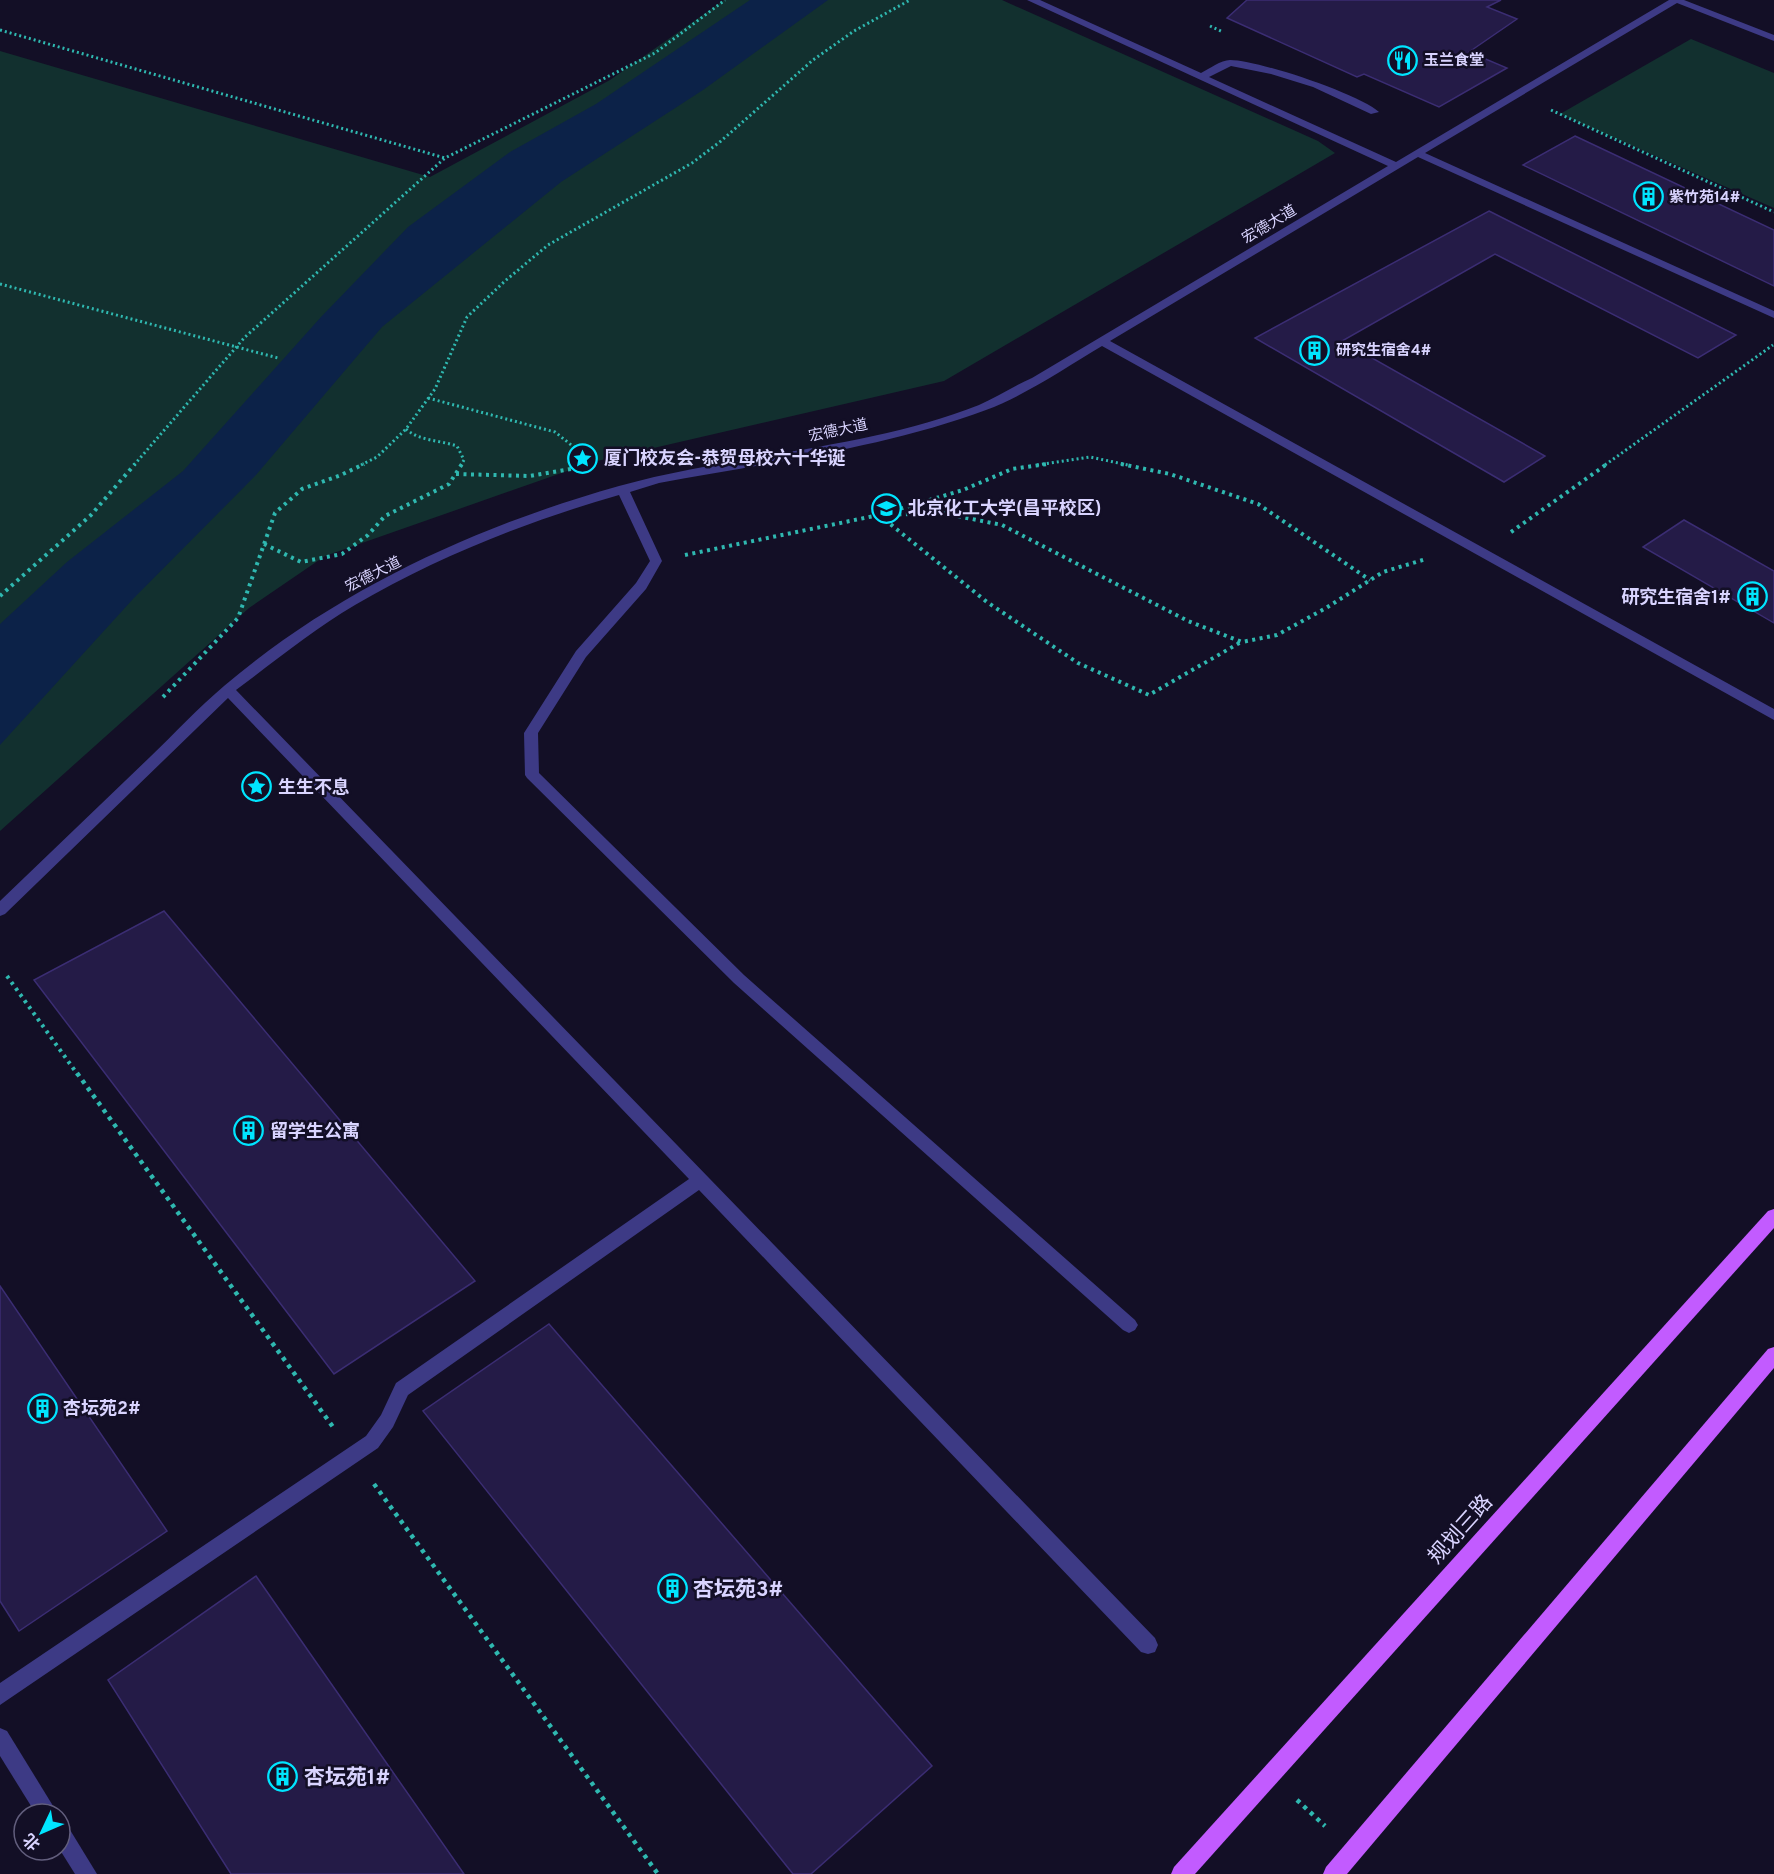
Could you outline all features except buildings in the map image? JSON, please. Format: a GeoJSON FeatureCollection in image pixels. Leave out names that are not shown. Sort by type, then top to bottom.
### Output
{"type":"FeatureCollection","features":[{"type":"Feature","properties":{"kind":"main road","name":"规划三路"},"geometry":{"type":"LineString","coordinates":[[1181,1874],[1774,1216]]}},
{"type":"Feature","properties":{"kind":"main road"},"geometry":{"type":"LineString","coordinates":[[1333,1874],[1774,1355]]}},
{"type":"Feature","properties":{"kind":"street"},"geometry":{"type":"LineString","coordinates":[[1032,0],[1396,166]]}},
{"type":"Feature","properties":{"kind":"street"},"geometry":{"type":"LineString","coordinates":[[1676,0],[1774,38]]}},
{"type":"Feature","properties":{"kind":"street","name":"宏德大道"},"geometry":{"type":"LineString","coordinates":[[0,910],[228,690],[305,631],[350,602],[521,521],[622,489],[710,469],[870,439],[973,410],[1036,380],[1676,0]]}},
{"type":"Feature","properties":{"kind":"street"},"geometry":{"type":"LineString","coordinates":[[1201,77],[1230,63],[1274,72],[1316,85],[1374,112]]}},
{"type":"Feature","properties":{"kind":"street"},"geometry":{"type":"LineString","coordinates":[[1417,153],[1774,315]]}},
{"type":"Feature","properties":{"kind":"street"},"geometry":{"type":"LineString","coordinates":[[1102,341],[1774,715]]}},
{"type":"Feature","properties":{"kind":"street"},"geometry":{"type":"LineString","coordinates":[[622,489],[656,561],[641,586],[582,654],[531,733],[532,775],[739,979],[1129,1325]]}},
{"type":"Feature","properties":{"kind":"street"},"geometry":{"type":"LineString","coordinates":[[228,690],[1148,1645]]}},
{"type":"Feature","properties":{"kind":"street"},"geometry":{"type":"LineString","coordinates":[[0,1695],[372,1442],[387,1421],[402,1389],[701,1180]]}},
{"type":"Feature","properties":{"kind":"street"},"geometry":{"type":"LineString","coordinates":[[0,1738],[40,1802]]}},
{"type":"Feature","properties":{"kind":"street"},"geometry":{"type":"LineString","coordinates":[[72,1851],[87,1874]]}},
{"type":"Feature","properties":{"kind":"path"},"geometry":{"type":"LineString","coordinates":[[0,596],[91,515],[236,347],[445,158],[655,53],[724,0]]}},
{"type":"Feature","properties":{"kind":"path"},"geometry":{"type":"LineString","coordinates":[[163,697],[238,618],[275,513],[302,489],[341,475],[377,456],[405,429],[435,389],[467,317],[548,245],[586,221],[692,163],[721,141],[813,60],[854,31],[910,0]]}},
{"type":"Feature","properties":{"kind":"path"},"geometry":{"type":"LineString","coordinates":[[0,30],[445,158]]}},
{"type":"Feature","properties":{"kind":"path"},"geometry":{"type":"LineString","coordinates":[[1545,107],[1774,212]]}},
{"type":"Feature","properties":{"kind":"path"},"geometry":{"type":"LineString","coordinates":[[0,284],[278,358]]}},
{"type":"Feature","properties":{"kind":"path"},"geometry":{"type":"LineString","coordinates":[[1482,553],[1774,345]]}},
{"type":"Feature","properties":{"kind":"path"},"geometry":{"type":"LineString","coordinates":[[428,398],[555,432],[625,487],[622,489]]}},
{"type":"Feature","properties":{"kind":"path"},"geometry":{"type":"LineString","coordinates":[[264,544],[301,562],[342,554],[368,535],[385,516],[449,484],[464,460],[457,446],[436,439],[416,438],[405,429]]}},
{"type":"Feature","properties":{"kind":"path"},"geometry":{"type":"LineString","coordinates":[[656,561],[879,515],[963,490],[1012,469],[1090,457],[1170,474],[1258,504],[1371,580]]}},
{"type":"Feature","properties":{"kind":"path"},"geometry":{"type":"LineString","coordinates":[[455,474],[530,476],[596,464]]}},
{"type":"Feature","properties":{"kind":"path"},"geometry":{"type":"LineString","coordinates":[[879,515],[942,513],[1002,525],[1188,621],[1242,642]]}},
{"type":"Feature","properties":{"kind":"path"},"geometry":{"type":"LineString","coordinates":[[879,515],[987,602],[1078,663],[1149,695],[1242,642],[1276,635],[1326,608],[1383,572],[1470,546]]}},
{"type":"Feature","properties":{"kind":"path"},"geometry":{"type":"LineString","coordinates":[[1271,1775],[1352,1851]]}},
{"type":"Feature","properties":{"kind":"green space"},"geometry":{"type":"Polygon","coordinates":[[[724,0],[1002,0],[1318,141],[1335,153],[944,381],[593,462],[325,556],[249,608],[0,831],[0,51],[430,177],[610,80],[724,0]]]}},
{"type":"Feature","properties":{"kind":"green space"},"geometry":{"type":"Polygon","coordinates":[[[1691,39],[1774,73],[1774,208],[1560,114],[1691,39]]]}},
{"type":"Feature","properties":{"kind":"water"},"geometry":{"type":"Polygon","coordinates":[[[750,0],[828,0],[703,90],[561,182],[382,327],[256,475],[133,599],[0,745],[0,624],[67,562],[183,471],[321,317],[408,227],[510,152],[596,104],[750,0]]]}},
{"type":"Feature","properties":{"kind":"place","name":"玉兰食堂"},"geometry":{"type":"Point","coordinates":[1403,60]}},
{"type":"Feature","properties":{"kind":"place","name":"紫竹苑14#"},"geometry":{"type":"Point","coordinates":[1648,197]}},
{"type":"Feature","properties":{"kind":"place","name":"研究生宿舍4#"},"geometry":{"type":"Point","coordinates":[1315,350]}},
{"type":"Feature","properties":{"kind":"place","name":"厦门校友会-恭贺母校六十华诞"},"geometry":{"type":"Point","coordinates":[583,458]}},
{"type":"Feature","properties":{"kind":"place","name":"北京化工大学(昌平校区)"},"geometry":{"type":"Point","coordinates":[887,508]}},
{"type":"Feature","properties":{"kind":"place","name":"研究生宿舍1#"},"geometry":{"type":"Point","coordinates":[1752,597]}},
{"type":"Feature","properties":{"kind":"place","name":"生生不息"},"geometry":{"type":"Point","coordinates":[257,787]}},
{"type":"Feature","properties":{"kind":"place","name":"留学生公寓"},"geometry":{"type":"Point","coordinates":[249,1131]}},
{"type":"Feature","properties":{"kind":"place","name":"杏坛苑2#"},"geometry":{"type":"Point","coordinates":[42,1408]}},
{"type":"Feature","properties":{"kind":"place","name":"杏坛苑3#"},"geometry":{"type":"Point","coordinates":[672,1589]}},
{"type":"Feature","properties":{"kind":"place","name":"杏坛苑1#"},"geometry":{"type":"Point","coordinates":[283,1777]}}]}
